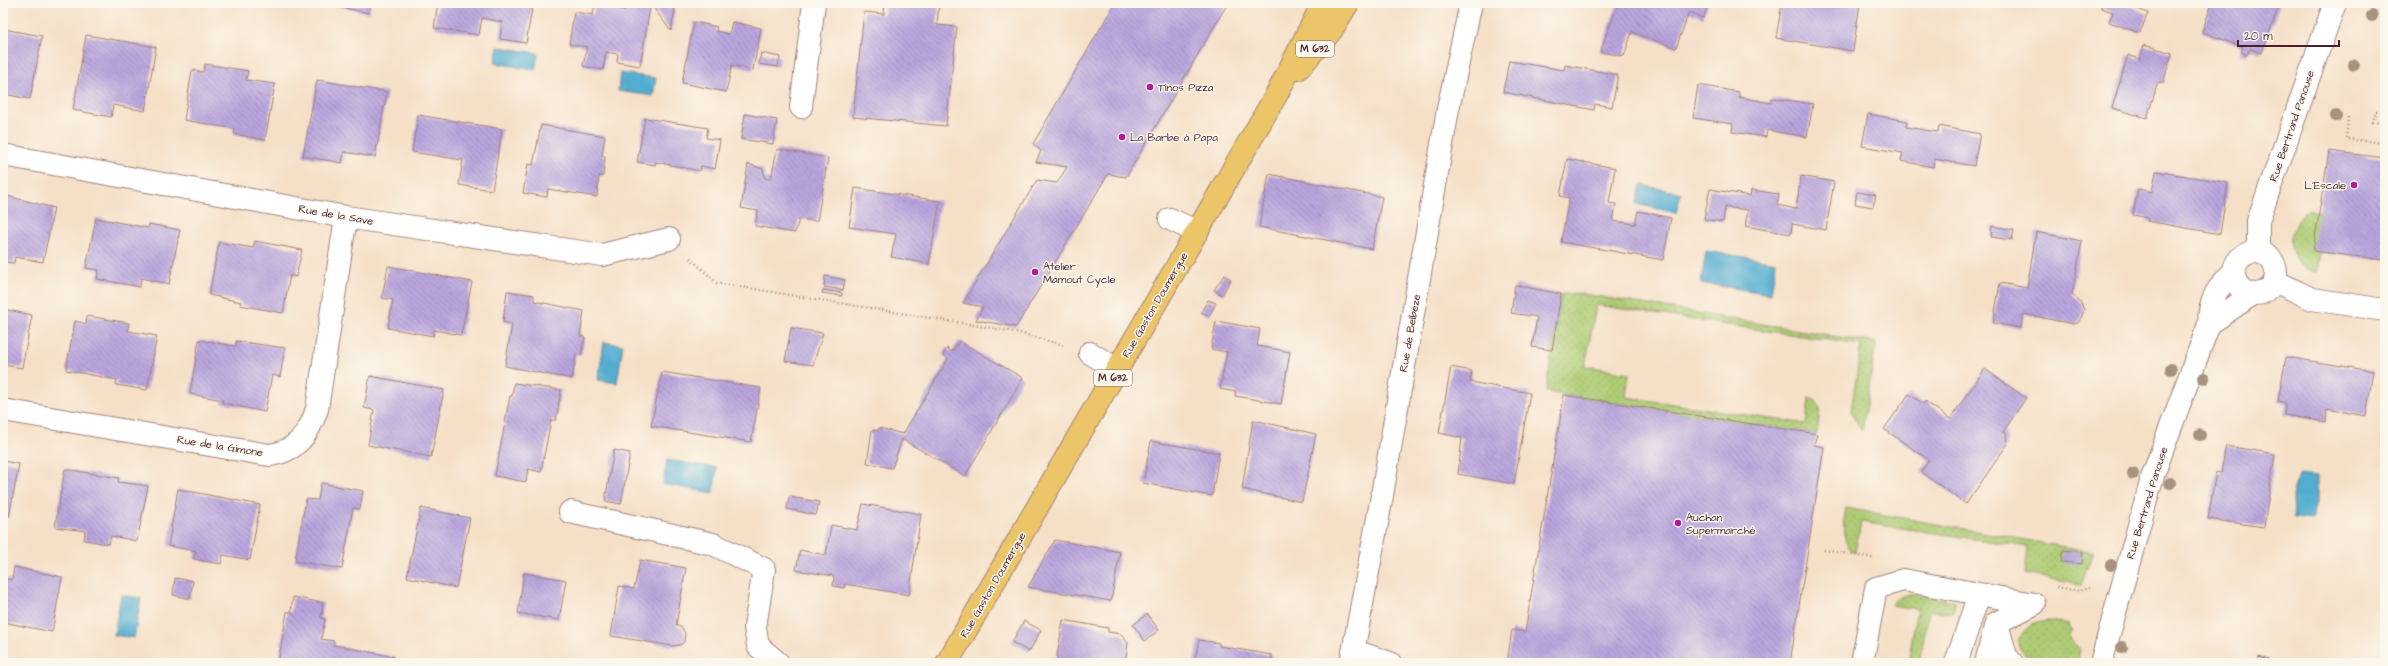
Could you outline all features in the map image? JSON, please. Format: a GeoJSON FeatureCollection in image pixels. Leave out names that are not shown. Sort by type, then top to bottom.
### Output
{"type":"FeatureCollection","features":[{"type":"Feature","properties":{"kind":"main road","name":"Rue Gaston Doumergue"},"geometry":{"type":"LineString","coordinates":[[947,663],[1278,92],[1323,3]]}},
{"type":"Feature","properties":{"kind":"main road","name":"Rue Gaston Doumergue"},"geometry":{"type":"LineString","coordinates":[[1278,92],[1331,31],[1348,3]]}},
{"type":"Feature","properties":{"kind":"street"},"geometry":{"type":"LineString","coordinates":[[801,106],[814,3]]}},
{"type":"Feature","properties":{"kind":"street","name":"Rue de Belbèze"},"geometry":{"type":"LineString","coordinates":[[1352,657],[1380,507],[1448,109],[1470,3]]}},
{"type":"Feature","properties":{"kind":"street","name":"Rue Bertrand Panouse"},"geometry":{"type":"LineString","coordinates":[[2258,252],[2258,221],[2335,3]]}},
{"type":"Feature","properties":{"kind":"street","name":"Rue de la Save"},"geometry":{"type":"LineString","coordinates":[[3,155],[346,217],[602,255],[670,239]]}},
{"type":"Feature","properties":{"kind":"street","name":"Rue de la Gimone"},"geometry":{"type":"LineString","coordinates":[[3,410],[269,454],[286,451],[306,435],[317,410],[346,217]]}},
{"type":"Feature","properties":{"kind":"street"},"geometry":{"type":"LineString","coordinates":[[1170,219],[1197,232]]}},
{"type":"Feature","properties":{"kind":"street"},"geometry":{"type":"LineString","coordinates":[[2210,324],[2253,294],[2266,291],[2275,281],[2275,265],[2268,256],[2258,252],[2244,254],[2236,264],[2234,271],[2237,284],[2246,292],[2253,294]]}},
{"type":"Feature","properties":{"kind":"street","name":"Rue Bertrand Panouse"},"geometry":{"type":"LineString","coordinates":[[2100,663],[2153,475],[2210,324],[2209,306],[2223,282],[2234,271]]}},
{"type":"Feature","properties":{"kind":"street"},"geometry":{"type":"LineString","coordinates":[[2275,281],[2312,299],[2385,310]]}},
{"type":"Feature","properties":{"kind":"street"},"geometry":{"type":"LineString","coordinates":[[1090,353],[1118,370]]}},
{"type":"Feature","properties":{"kind":"street"},"geometry":{"type":"LineString","coordinates":[[570,512],[713,544],[764,569],[755,627],[758,646],[778,663]]}},
{"type":"Feature","properties":{"kind":"street"},"geometry":{"type":"LineString","coordinates":[[1862,663],[1876,588],[1903,580],[2034,604],[1996,623],[1986,663]]}},
{"type":"Feature","properties":{"kind":"street"},"geometry":{"type":"LineString","coordinates":[[1956,663],[1979,594]]}},
{"type":"Feature","properties":{"kind":"street"},"geometry":{"type":"LineString","coordinates":[[1996,623],[2006,656],[2012,663]]}},
{"type":"Feature","properties":{"kind":"street"},"geometry":{"type":"LineString","coordinates":[[1352,657],[1390,663]]}},
{"type":"Feature","properties":{"kind":"path"},"geometry":{"type":"LineString","coordinates":[[2385,112],[2376,111],[2373,122],[2385,124]]}},
{"type":"Feature","properties":{"kind":"path"},"geometry":{"type":"LineString","coordinates":[[2348,117],[2346,139],[2385,143]]}},
{"type":"Feature","properties":{"kind":"path"},"geometry":{"type":"LineString","coordinates":[[670,239],[717,283],[1016,332],[1090,353]]}},
{"type":"Feature","properties":{"kind":"green space"},"geometry":{"type":"Polygon","coordinates":[[[2309,209],[2320,212],[2320,252],[2317,272],[2300,264],[2294,256],[2291,247],[2291,237],[2295,225],[2305,211],[2309,209]]]}},
{"type":"Feature","properties":{"kind":"green space"},"geometry":{"type":"Polygon","coordinates":[[[1561,294],[1583,294],[1876,343],[1862,431],[1851,412],[1861,345],[1596,305],[1585,366],[1629,373],[1626,397],[1806,424],[1809,398],[1816,401],[1820,408],[1817,434],[1546,392],[1561,294]]]}},
{"type":"Feature","properties":{"kind":"green space"},"geometry":{"type":"Polygon","coordinates":[[[1846,508],[2093,552],[2081,585],[2025,574],[2028,547],[1861,522],[1855,552],[1850,548],[1845,538],[1844,520],[1846,508]]]}},
{"type":"Feature","properties":{"kind":"green space"},"geometry":{"type":"Polygon","coordinates":[[[1910,594],[1956,601],[1952,613],[1929,611],[1919,663],[1908,663],[1917,609],[1892,605],[1895,599],[1910,594]]]}},
{"type":"Feature","properties":{"kind":"green space"},"geometry":{"type":"Polygon","coordinates":[[[2051,621],[2068,625],[2067,627],[2071,630],[2068,634],[2080,650],[2077,663],[2041,662],[2026,655],[2021,650],[2018,642],[2023,632],[2040,622],[2051,621]]]}},
{"type":"Feature","properties":{"kind":"water"},"geometry":{"type":"Polygon","coordinates":[[[498,47],[538,53],[535,70],[495,63],[498,47]]]}},
{"type":"Feature","properties":{"kind":"water"},"geometry":{"type":"Polygon","coordinates":[[[620,73],[656,78],[653,96],[618,91],[620,73]]]}},
{"type":"Feature","properties":{"kind":"water"},"geometry":{"type":"Polygon","coordinates":[[[1641,185],[1681,193],[1676,213],[1637,204],[1641,185]]]}},
{"type":"Feature","properties":{"kind":"water"},"geometry":{"type":"Polygon","coordinates":[[[1706,251],[1776,262],[1771,294],[1701,283],[1706,251]]]}},
{"type":"Feature","properties":{"kind":"water"},"geometry":{"type":"Polygon","coordinates":[[[604,342],[623,345],[617,383],[598,380],[604,342]]]}},
{"type":"Feature","properties":{"kind":"water"},"geometry":{"type":"Polygon","coordinates":[[[667,460],[717,468],[713,493],[663,484],[667,460]]]}},
{"type":"Feature","properties":{"kind":"water"},"geometry":{"type":"Polygon","coordinates":[[[2299,475],[2317,477],[2317,502],[2312,520],[2294,518],[2293,496],[2299,475]]]}},
{"type":"Feature","properties":{"kind":"water"},"geometry":{"type":"Polygon","coordinates":[[[121,595],[141,598],[134,638],[114,635],[121,595]]]}},
{"type":"Feature","properties":{"kind":"building"},"geometry":{"type":"Polygon","coordinates":[[[320,3],[371,3],[369,13],[320,3]]]}},
{"type":"Feature","properties":{"kind":"building"},"geometry":{"type":"Polygon","coordinates":[[[438,3],[533,3],[526,43],[500,39],[502,22],[482,18],[479,35],[434,28],[438,3]]]}},
{"type":"Feature","properties":{"kind":"building"},"geometry":{"type":"Polygon","coordinates":[[[595,3],[615,3],[614,8],[625,10],[626,4],[650,8],[640,66],[617,62],[618,54],[606,52],[603,70],[583,66],[587,47],[569,44],[574,12],[593,15],[595,3]]]}},
{"type":"Feature","properties":{"kind":"building"},"geometry":{"type":"Polygon","coordinates":[[[885,3],[939,3],[937,25],[957,27],[946,126],[853,117],[864,12],[884,14],[885,3]]]}},
{"type":"Feature","properties":{"kind":"building"},"geometry":{"type":"Polygon","coordinates":[[[1115,3],[1228,3],[1126,177],[1108,174],[1016,327],[976,320],[983,307],[963,303],[1037,180],[1057,183],[1067,167],[1036,162],[1041,151],[1033,144],[1115,3]]]}},
{"type":"Feature","properties":{"kind":"building"},"geometry":{"type":"Polygon","coordinates":[[[1618,3],[1709,3],[1703,18],[1689,12],[1676,48],[1632,32],[1624,56],[1600,52],[1618,3]]]}},
{"type":"Feature","properties":{"kind":"building"},"geometry":{"type":"Polygon","coordinates":[[[1782,3],[1860,3],[1853,51],[1776,38],[1782,3]]]}},
{"type":"Feature","properties":{"kind":"building"},"geometry":{"type":"Polygon","coordinates":[[[2102,3],[2121,3],[2148,13],[2140,33],[2109,22],[2113,12],[2101,8],[2102,3]]]}},
{"type":"Feature","properties":{"kind":"building"},"geometry":{"type":"Polygon","coordinates":[[[2212,3],[2280,3],[2262,53],[2250,49],[2247,55],[2241,52],[2243,47],[2202,32],[2212,3]]]}},
{"type":"Feature","properties":{"kind":"building"},"geometry":{"type":"Polygon","coordinates":[[[656,5],[675,9],[671,31],[655,10],[656,5]]]}},
{"type":"Feature","properties":{"kind":"building"},"geometry":{"type":"Polygon","coordinates":[[[694,22],[717,27],[716,31],[729,34],[732,22],[761,28],[753,70],[732,65],[726,92],[682,83],[694,22]]]}},
{"type":"Feature","properties":{"kind":"building"},"geometry":{"type":"Polygon","coordinates":[[[3,29],[42,36],[30,99],[3,94],[3,29]]]}},
{"type":"Feature","properties":{"kind":"building"},"geometry":{"type":"Polygon","coordinates":[[[86,35],[156,47],[145,111],[113,105],[111,117],[73,110],[86,35]]]}},
{"type":"Feature","properties":{"kind":"building"},"geometry":{"type":"Polygon","coordinates":[[[2144,45],[2172,53],[2163,83],[2158,82],[2147,118],[2112,108],[2128,55],[2140,59],[2144,45]]]}},
{"type":"Feature","properties":{"kind":"building"},"geometry":{"type":"Polygon","coordinates":[[[761,53],[780,57],[778,67],[759,64],[761,53]]]}},
{"type":"Feature","properties":{"kind":"building"},"geometry":{"type":"Polygon","coordinates":[[[1509,61],[1564,70],[1565,65],[1618,75],[1612,107],[1595,104],[1594,110],[1503,92],[1509,61]]]}},
{"type":"Feature","properties":{"kind":"building"},"geometry":{"type":"Polygon","coordinates":[[[205,64],[248,71],[246,80],[275,84],[265,140],[234,134],[235,129],[184,120],[192,70],[203,72],[205,64]]]}},
{"type":"Feature","properties":{"kind":"building"},"geometry":{"type":"Polygon","coordinates":[[[317,80],[387,92],[375,157],[344,152],[342,163],[303,156],[317,80]]]}},
{"type":"Feature","properties":{"kind":"building"},"geometry":{"type":"Polygon","coordinates":[[[1698,85],[1739,92],[1739,97],[1771,103],[1771,98],[1813,104],[1807,137],[1767,130],[1766,137],[1732,132],[1733,124],[1693,118],[1698,85]]]}},
{"type":"Feature","properties":{"kind":"building"},"geometry":{"type":"Polygon","coordinates":[[[745,114],[777,120],[773,144],[741,139],[745,114]]]}},
{"type":"Feature","properties":{"kind":"building"},"geometry":{"type":"Polygon","coordinates":[[[1868,114],[1907,121],[1906,127],[1938,132],[1939,126],[1980,134],[1974,166],[1934,159],[1933,167],[1901,161],[1903,153],[1862,146],[1868,114]]]}},
{"type":"Feature","properties":{"kind":"building"},"geometry":{"type":"Polygon","coordinates":[[[418,115],[502,129],[492,190],[459,185],[463,160],[412,152],[418,115]]]}},
{"type":"Feature","properties":{"kind":"building"},"geometry":{"type":"Polygon","coordinates":[[[645,118],[708,128],[706,138],[720,140],[715,169],[701,166],[700,171],[656,162],[655,165],[637,162],[645,118]]]}},
{"type":"Feature","properties":{"kind":"building"},"geometry":{"type":"Polygon","coordinates":[[[541,125],[605,136],[602,156],[605,156],[603,176],[599,176],[597,197],[548,189],[547,197],[523,193],[528,164],[533,165],[541,125]]]}},
{"type":"Feature","properties":{"kind":"building"},"geometry":{"type":"Polygon","coordinates":[[[777,149],[828,158],[817,221],[799,219],[795,233],[755,226],[758,211],[741,208],[748,164],[763,169],[765,178],[771,179],[777,149]]]}},
{"type":"Feature","properties":{"kind":"building","name":"L'Escale"},"geometry":{"type":"Polygon","coordinates":[[[2329,151],[2385,158],[2385,260],[2313,251],[2329,151]]]}},
{"type":"Feature","properties":{"kind":"building"},"geometry":{"type":"Polygon","coordinates":[[[1567,159],[1615,168],[1609,203],[1616,204],[1613,221],[1635,224],[1638,211],[1671,218],[1663,260],[1561,242],[1569,198],[1560,196],[1567,159]]]}},
{"type":"Feature","properties":{"kind":"building"},"geometry":{"type":"Polygon","coordinates":[[[2156,171],[2228,183],[2220,234],[2147,221],[2148,218],[2133,215],[2138,189],[2152,192],[2156,171]]]}},
{"type":"Feature","properties":{"kind":"building"},"geometry":{"type":"Polygon","coordinates":[[[1269,174],[1382,197],[1372,249],[1259,227],[1269,174]]]}},
{"type":"Feature","properties":{"kind":"building"},"geometry":{"type":"Polygon","coordinates":[[[1801,176],[1834,182],[1826,230],[1792,224],[1791,234],[1745,226],[1748,210],[1725,207],[1723,222],[1704,219],[1710,189],[1750,196],[1751,190],[1779,194],[1777,205],[1796,209],[1801,176]]]}},
{"type":"Feature","properties":{"kind":"building"},"geometry":{"type":"Polygon","coordinates":[[[855,188],[940,201],[929,264],[891,257],[896,234],[849,227],[855,188]]]}},
{"type":"Feature","properties":{"kind":"building"},"geometry":{"type":"Polygon","coordinates":[[[1857,192],[1876,195],[1873,207],[1855,204],[1857,192]]]}},
{"type":"Feature","properties":{"kind":"building"},"geometry":{"type":"Polygon","coordinates":[[[3,195],[54,208],[43,262],[15,257],[14,263],[3,262],[3,195]]]}},
{"type":"Feature","properties":{"kind":"building"},"geometry":{"type":"Polygon","coordinates":[[[96,218],[148,228],[149,224],[180,230],[169,284],[141,278],[140,287],[97,279],[99,270],[86,268],[96,218]]]}},
{"type":"Feature","properties":{"kind":"building"},"geometry":{"type":"Polygon","coordinates":[[[1992,226],[2014,230],[2012,240],[1991,237],[1992,226]]]}},
{"type":"Feature","properties":{"kind":"building"},"geometry":{"type":"Polygon","coordinates":[[[2036,232],[2082,241],[2072,295],[2081,303],[2084,310],[2082,316],[2078,323],[2073,324],[2024,314],[2021,328],[1993,323],[2000,283],[2027,288],[2036,232]]]}},
{"type":"Feature","properties":{"kind":"building"},"geometry":{"type":"Polygon","coordinates":[[[255,241],[302,250],[296,277],[290,275],[283,313],[240,305],[241,302],[209,295],[219,242],[253,248],[255,241]]]}},
{"type":"Feature","properties":{"kind":"building"},"geometry":{"type":"Polygon","coordinates":[[[388,266],[472,282],[461,335],[434,330],[433,336],[388,328],[393,300],[382,298],[388,266]]]}},
{"type":"Feature","properties":{"kind":"building"},"geometry":{"type":"Polygon","coordinates":[[[1224,275],[1231,279],[1222,295],[1214,290],[1224,275]]]}},
{"type":"Feature","properties":{"kind":"building"},"geometry":{"type":"Polygon","coordinates":[[[825,276],[845,280],[843,290],[824,287],[825,276]]]}},
{"type":"Feature","properties":{"kind":"building"},"geometry":{"type":"Polygon","coordinates":[[[1515,285],[1561,294],[1552,350],[1532,347],[1537,317],[1511,313],[1515,285]]]}},
{"type":"Feature","properties":{"kind":"building"},"geometry":{"type":"Polygon","coordinates":[[[823,290],[842,293],[842,296],[822,293],[823,290]]]}},
{"type":"Feature","properties":{"kind":"building"},"geometry":{"type":"Polygon","coordinates":[[[507,291],[534,295],[534,301],[584,311],[580,336],[585,337],[581,355],[576,354],[572,379],[505,366],[512,324],[503,322],[507,291]]]}},
{"type":"Feature","properties":{"kind":"building"},"geometry":{"type":"Polygon","coordinates":[[[1208,300],[1216,303],[1209,316],[1201,312],[1208,300]]]}},
{"type":"Feature","properties":{"kind":"building"},"geometry":{"type":"Polygon","coordinates":[[[3,309],[32,315],[22,368],[3,365],[3,309]]]}},
{"type":"Feature","properties":{"kind":"building"},"geometry":{"type":"Polygon","coordinates":[[[87,316],[129,323],[128,331],[157,336],[147,390],[116,385],[117,380],[66,370],[75,321],[86,324],[87,316]]]}},
{"type":"Feature","properties":{"kind":"building"},"geometry":{"type":"Polygon","coordinates":[[[1216,321],[1260,329],[1257,346],[1290,352],[1281,404],[1235,396],[1236,392],[1220,389],[1227,352],[1211,349],[1216,321]]]}},
{"type":"Feature","properties":{"kind":"building"},"geometry":{"type":"Polygon","coordinates":[[[791,328],[823,333],[813,365],[785,361],[791,328]]]}},
{"type":"Feature","properties":{"kind":"building"},"geometry":{"type":"Polygon","coordinates":[[[199,340],[236,346],[236,341],[285,348],[280,377],[272,375],[265,412],[222,403],[223,400],[190,394],[199,340]]]}},
{"type":"Feature","properties":{"kind":"building"},"geometry":{"type":"Polygon","coordinates":[[[959,341],[1023,378],[965,476],[902,439],[892,468],[867,463],[872,430],[878,431],[879,428],[903,434],[948,359],[943,355],[947,348],[952,352],[959,341]]]}},
{"type":"Feature","properties":{"kind":"building"},"geometry":{"type":"Polygon","coordinates":[[[2286,357],[2373,371],[2366,416],[2327,409],[2326,422],[2284,415],[2286,403],[2278,401],[2286,357]]]}},
{"type":"Feature","properties":{"kind":"building"},"geometry":{"type":"Polygon","coordinates":[[[1451,367],[1472,371],[1470,382],[1530,393],[1514,484],[1458,474],[1462,438],[1439,433],[1451,367]]]}},
{"type":"Feature","properties":{"kind":"building"},"geometry":{"type":"Polygon","coordinates":[[[1985,369],[2026,398],[2003,432],[2006,434],[2007,445],[1966,504],[1921,472],[1929,460],[1884,429],[1909,394],[1924,404],[1925,401],[1950,419],[1985,369]]]}},
{"type":"Feature","properties":{"kind":"building"},"geometry":{"type":"Polygon","coordinates":[[[662,372],[761,388],[751,442],[651,426],[662,372]]]}},
{"type":"Feature","properties":{"kind":"building"},"geometry":{"type":"Polygon","coordinates":[[[370,376],[444,390],[431,457],[368,445],[374,410],[364,408],[370,376]]]}},
{"type":"Feature","properties":{"kind":"building"},"geometry":{"type":"Polygon","coordinates":[[[514,383],[561,390],[556,420],[551,420],[541,472],[528,469],[526,482],[495,476],[510,396],[512,396],[514,383]]]}},
{"type":"Feature","properties":{"kind":"building","name":"Auchan Supermarché"},"geometry":{"type":"Polygon","coordinates":[[[1564,395],[1817,434],[1814,445],[1824,447],[1790,663],[1507,663],[1512,630],[1525,632],[1564,395]]]}},
{"type":"Feature","properties":{"kind":"building"},"geometry":{"type":"Polygon","coordinates":[[[1253,420],[1316,434],[1302,502],[1242,489],[1253,420]]]}},
{"type":"Feature","properties":{"kind":"building"},"geometry":{"type":"Polygon","coordinates":[[[1151,441],[1219,453],[1212,496],[1143,483],[1151,441]]]}},
{"type":"Feature","properties":{"kind":"building"},"geometry":{"type":"Polygon","coordinates":[[[2226,446],[2275,454],[2264,527],[2208,519],[2216,472],[2221,473],[2226,446]]]}},
{"type":"Feature","properties":{"kind":"building"},"geometry":{"type":"Polygon","coordinates":[[[614,450],[630,453],[621,504],[605,501],[614,450]]]}},
{"type":"Feature","properties":{"kind":"building"},"geometry":{"type":"Polygon","coordinates":[[[3,461],[19,464],[9,517],[3,515],[3,461]]]}},
{"type":"Feature","properties":{"kind":"building"},"geometry":{"type":"Polygon","coordinates":[[[65,469],[119,478],[118,482],[148,486],[137,541],[111,536],[109,544],[84,540],[85,531],[55,527],[65,469]]]}},
{"type":"Feature","properties":{"kind":"building"},"geometry":{"type":"Polygon","coordinates":[[[321,483],[363,491],[360,509],[353,508],[342,569],[295,561],[306,499],[318,500],[321,483]]]}},
{"type":"Feature","properties":{"kind":"building"},"geometry":{"type":"Polygon","coordinates":[[[178,489],[260,505],[250,560],[223,555],[221,564],[194,559],[196,551],[168,546],[178,489]]]}},
{"type":"Feature","properties":{"kind":"building"},"geometry":{"type":"Polygon","coordinates":[[[789,497],[819,502],[816,515],[787,509],[789,497]]]}},
{"type":"Feature","properties":{"kind":"building"},"geometry":{"type":"Polygon","coordinates":[[[863,504],[921,514],[909,595],[845,584],[844,588],[833,586],[834,576],[796,570],[800,550],[826,555],[831,525],[857,530],[863,504]]]}},
{"type":"Feature","properties":{"kind":"building"},"geometry":{"type":"Polygon","coordinates":[[[421,508],[470,518],[456,588],[407,577],[421,508]]]}},
{"type":"Feature","properties":{"kind":"building"},"geometry":{"type":"Polygon","coordinates":[[[1055,540],[1120,552],[1111,601],[1028,587],[1055,540]]]}},
{"type":"Feature","properties":{"kind":"building"},"geometry":{"type":"Polygon","coordinates":[[[2063,550],[2083,552],[2082,564],[2061,562],[2063,550]]]}},
{"type":"Feature","properties":{"kind":"building"},"geometry":{"type":"Polygon","coordinates":[[[640,560],[686,568],[676,625],[682,628],[685,633],[684,642],[680,645],[673,646],[611,636],[619,586],[634,589],[640,560]]]}},
{"type":"Feature","properties":{"kind":"building"},"geometry":{"type":"Polygon","coordinates":[[[14,567],[62,577],[52,632],[3,622],[3,578],[12,580],[14,567]]]}},
{"type":"Feature","properties":{"kind":"building"},"geometry":{"type":"Polygon","coordinates":[[[524,573],[566,580],[559,620],[518,613],[524,573]]]}},
{"type":"Feature","properties":{"kind":"building"},"geometry":{"type":"Polygon","coordinates":[[[175,578],[193,581],[190,599],[173,595],[175,578]]]}},
{"type":"Feature","properties":{"kind":"building"},"geometry":{"type":"Polygon","coordinates":[[[293,597],[323,603],[321,618],[325,619],[321,639],[334,641],[334,645],[395,657],[394,663],[278,663],[287,612],[291,612],[293,597]]]}},
{"type":"Feature","properties":{"kind":"building"},"geometry":{"type":"Polygon","coordinates":[[[1147,614],[1159,630],[1145,641],[1133,625],[1147,614]]]}},
{"type":"Feature","properties":{"kind":"building"},"geometry":{"type":"Polygon","coordinates":[[[1063,620],[1108,628],[1108,632],[1121,634],[1128,643],[1126,657],[1120,663],[1056,663],[1063,620]]]}},
{"type":"Feature","properties":{"kind":"building"},"geometry":{"type":"Polygon","coordinates":[[[1024,621],[1041,630],[1029,652],[1012,642],[1024,621]]]}},
{"type":"Feature","properties":{"kind":"building"},"geometry":{"type":"Polygon","coordinates":[[[1199,640],[1219,643],[1219,646],[1272,655],[1271,663],[1194,663],[1199,640]]]}},
{"type":"Feature","properties":{"kind":"building"},"geometry":{"type":"Polygon","coordinates":[[[2259,657],[2279,663],[2257,663],[2259,657]]]}},
{"type":"Feature","properties":{"kind":"place","name":"Tinos Pizza"},"geometry":{"type":"Point","coordinates":[1150,87]}},
{"type":"Feature","properties":{"kind":"place","name":"La Barbe à Papa"},"geometry":{"type":"Point","coordinates":[1122,137]}},
{"type":"Feature","properties":{"kind":"place","name":"L'Escale"},"geometry":{"type":"Point","coordinates":[2354,185]}},
{"type":"Feature","properties":{"kind":"place","name":"Atelier Mamout Cycle"},"geometry":{"type":"Point","coordinates":[1035,272]}},
{"type":"Feature","properties":{"kind":"place","name":"Auchan Supermarché"},"geometry":{"type":"Point","coordinates":[1678,523]}}]}
